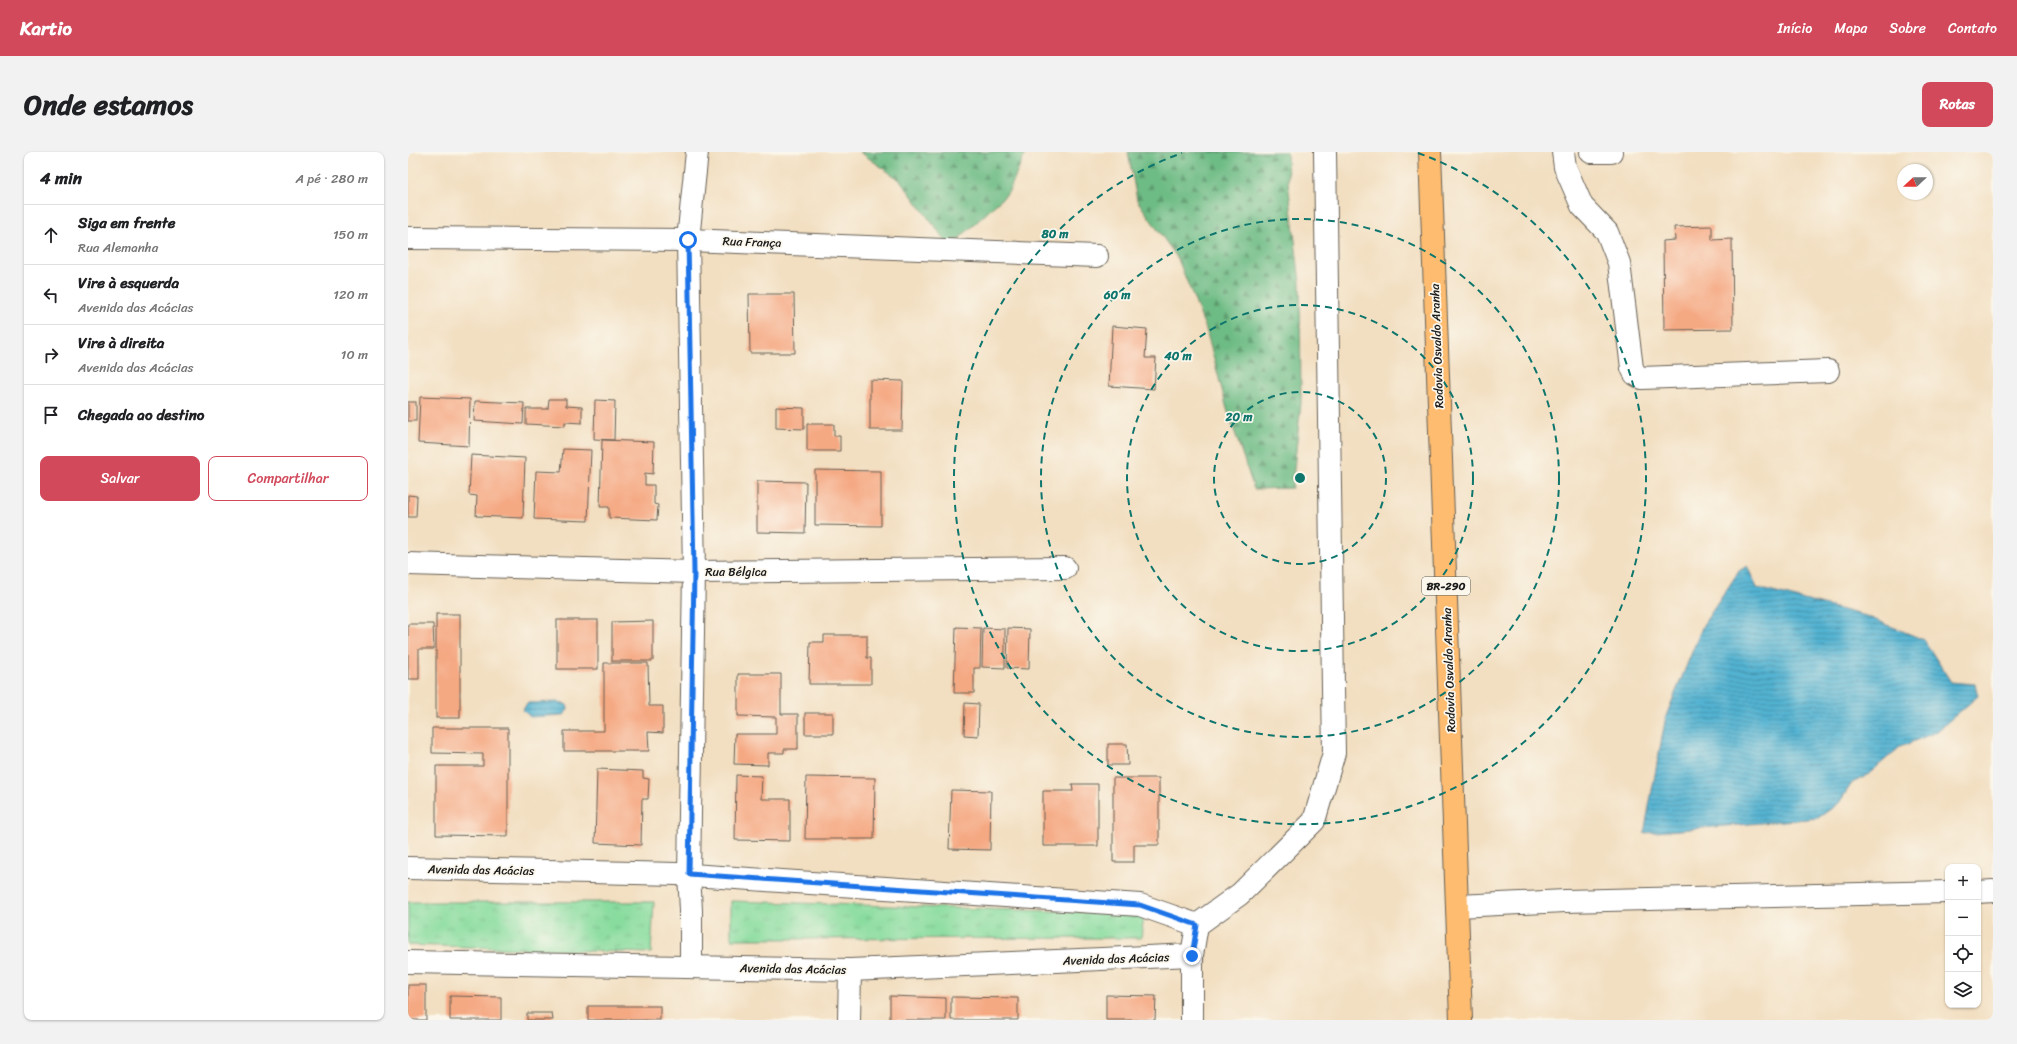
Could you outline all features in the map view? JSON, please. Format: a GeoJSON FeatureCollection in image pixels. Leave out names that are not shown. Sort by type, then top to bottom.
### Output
{"type":"FeatureCollection","features":[{"type":"Feature","properties":{"kind":"highway","name":"Rodovia Osvaldo Aranha"},"geometry":{"type":"LineString","coordinates":[[1430,152],[1461,1020]]}},
{"type":"Feature","properties":{"kind":"street"},"geometry":{"type":"LineString","coordinates":[[691,968],[691,910],[689,874],[694,572],[688,240],[697,152]]}},
{"type":"Feature","properties":{"kind":"street"},"geometry":{"type":"LineString","coordinates":[[1192,1020],[1192,956],[1197,925],[1240,894],[1314,821],[1334,753],[1325,152]]}},
{"type":"Feature","properties":{"kind":"street"},"geometry":{"type":"LineString","coordinates":[[1563,152],[1565,167],[1582,206],[1607,232],[1619,263],[1632,368],[1635,374],[1642,378],[1828,371]]}},
{"type":"Feature","properties":{"kind":"street"},"geometry":{"type":"LineString","coordinates":[[1591,152],[1611,152]]}},
{"type":"Feature","properties":{"kind":"street","name":"Rua França"},"geometry":{"type":"LineString","coordinates":[[408,238],[688,240],[1097,256]]}},
{"type":"Feature","properties":{"kind":"street","name":"Rua Bélgica"},"geometry":{"type":"LineString","coordinates":[[408,564],[694,572],[1064,568]]}},
{"type":"Feature","properties":{"kind":"street","name":"Avenida das Acácias"},"geometry":{"type":"LineString","coordinates":[[408,868],[689,874],[1140,905],[1197,925]]}},
{"type":"Feature","properties":{"kind":"street"},"geometry":{"type":"LineString","coordinates":[[1981,892],[1993,891]]}},
{"type":"Feature","properties":{"kind":"street"},"geometry":{"type":"LineString","coordinates":[[1458,906],[1565,901],[1945,892]]}},
{"type":"Feature","properties":{"kind":"street","name":"Avenida das Acácias"},"geometry":{"type":"LineString","coordinates":[[408,962],[850,970],[1192,956]]}},
{"type":"Feature","properties":{"kind":"street"},"geometry":{"type":"LineString","coordinates":[[849,1020],[850,970]]}},
{"type":"Feature","properties":{"kind":"green space"},"geometry":{"type":"Polygon","coordinates":[[[860,152],[1026,152],[1008,193],[950,247],[900,180],[860,152]]]}},
{"type":"Feature","properties":{"kind":"green space"},"geometry":{"type":"Polygon","coordinates":[[[1128,152],[1287,152],[1288,182],[1300,283],[1301,403],[1292,488],[1254,489],[1227,409],[1206,329],[1178,259],[1137,200],[1128,152]]]}},
{"type":"Feature","properties":{"kind":"green space"},"geometry":{"type":"Polygon","coordinates":[[[731,901],[1144,914],[1141,938],[731,939],[731,901]]]}},
{"type":"Feature","properties":{"kind":"green space"},"geometry":{"type":"Polygon","coordinates":[[[408,902],[654,902],[651,953],[408,945],[408,902]]]}},
{"type":"Feature","properties":{"kind":"water"},"geometry":{"type":"Polygon","coordinates":[[[1747,566],[1757,588],[1866,616],[1924,640],[1951,682],[1975,684],[1978,696],[1936,732],[1900,747],[1865,777],[1852,783],[1839,803],[1818,818],[1644,833],[1666,716],[1703,625],[1739,571],[1747,566]]]}},
{"type":"Feature","properties":{"kind":"water"},"geometry":{"type":"Polygon","coordinates":[[[560,702],[567,705],[568,709],[564,715],[530,717],[523,710],[527,703],[560,702]]]}},
{"type":"Feature","properties":{"kind":"building"},"geometry":{"type":"Polygon","coordinates":[[[1712,226],[1712,240],[1732,239],[1733,329],[1664,330],[1663,241],[1675,240],[1674,227],[1712,226]]]}},
{"type":"Feature","properties":{"kind":"building"},"geometry":{"type":"Polygon","coordinates":[[[749,294],[794,294],[795,353],[750,353],[749,294]]]}},
{"type":"Feature","properties":{"kind":"building"},"geometry":{"type":"Polygon","coordinates":[[[1112,326],[1147,329],[1145,358],[1156,358],[1154,389],[1109,386],[1112,326]]]}},
{"type":"Feature","properties":{"kind":"building"},"geometry":{"type":"Polygon","coordinates":[[[870,380],[903,381],[902,430],[870,430],[870,380]]]}},
{"type":"Feature","properties":{"kind":"building"},"geometry":{"type":"Polygon","coordinates":[[[420,397],[470,399],[469,446],[418,443],[420,397]]]}},
{"type":"Feature","properties":{"kind":"building"},"geometry":{"type":"Polygon","coordinates":[[[549,399],[566,399],[566,406],[582,407],[582,423],[565,422],[565,426],[526,424],[526,409],[548,409],[549,399]]]}},
{"type":"Feature","properties":{"kind":"building"},"geometry":{"type":"Polygon","coordinates":[[[595,400],[615,401],[614,440],[594,439],[595,400]]]}},
{"type":"Feature","properties":{"kind":"building"},"geometry":{"type":"Polygon","coordinates":[[[475,401],[524,403],[523,424],[474,421],[475,401]]]}},
{"type":"Feature","properties":{"kind":"building"},"geometry":{"type":"Polygon","coordinates":[[[408,402],[416,402],[416,421],[408,421],[408,402]]]}},
{"type":"Feature","properties":{"kind":"building"},"geometry":{"type":"Polygon","coordinates":[[[776,407],[804,408],[804,429],[776,428],[776,407]]]}},
{"type":"Feature","properties":{"kind":"building"},"geometry":{"type":"Polygon","coordinates":[[[807,424],[834,424],[834,436],[840,436],[840,451],[807,451],[807,424]]]}},
{"type":"Feature","properties":{"kind":"building"},"geometry":{"type":"Polygon","coordinates":[[[602,440],[654,442],[653,474],[645,473],[645,485],[654,485],[654,504],[658,505],[657,520],[609,518],[609,507],[600,507],[602,440]]]}},
{"type":"Feature","properties":{"kind":"building"},"geometry":{"type":"Polygon","coordinates":[[[563,449],[591,450],[588,521],[534,519],[536,471],[561,472],[563,449]]]}},
{"type":"Feature","properties":{"kind":"building"},"geometry":{"type":"Polygon","coordinates":[[[471,455],[525,458],[523,518],[476,516],[477,496],[469,495],[471,455]]]}},
{"type":"Feature","properties":{"kind":"building"},"geometry":{"type":"Polygon","coordinates":[[[815,470],[881,471],[881,526],[815,525],[815,470]]]}},
{"type":"Feature","properties":{"kind":"building"},"geometry":{"type":"Polygon","coordinates":[[[757,481],[806,482],[805,533],[757,532],[757,481]]]}},
{"type":"Feature","properties":{"kind":"building"},"geometry":{"type":"Polygon","coordinates":[[[408,495],[417,496],[416,517],[408,517],[408,495]]]}},
{"type":"Feature","properties":{"kind":"building"},"geometry":{"type":"Polygon","coordinates":[[[436,614],[460,614],[460,718],[436,718],[436,614]]]}},
{"type":"Feature","properties":{"kind":"building"},"geometry":{"type":"Polygon","coordinates":[[[557,620],[598,620],[598,669],[557,669],[557,620]]]}},
{"type":"Feature","properties":{"kind":"building"},"geometry":{"type":"Polygon","coordinates":[[[653,621],[653,661],[612,661],[612,622],[653,621]]]}},
{"type":"Feature","properties":{"kind":"building"},"geometry":{"type":"Polygon","coordinates":[[[408,624],[433,624],[434,649],[419,649],[419,679],[408,679],[408,624]]]}},
{"type":"Feature","properties":{"kind":"building"},"geometry":{"type":"Polygon","coordinates":[[[956,627],[981,628],[980,668],[974,668],[974,693],[954,693],[956,627]]]}},
{"type":"Feature","properties":{"kind":"building"},"geometry":{"type":"Polygon","coordinates":[[[983,628],[1005,629],[1005,668],[982,667],[983,628]]]}},
{"type":"Feature","properties":{"kind":"building"},"geometry":{"type":"Polygon","coordinates":[[[1008,628],[1030,629],[1029,669],[1007,668],[1008,628]]]}},
{"type":"Feature","properties":{"kind":"building"},"geometry":{"type":"Polygon","coordinates":[[[824,635],[867,635],[867,658],[871,658],[871,684],[809,684],[810,642],[824,642],[824,635]]]}},
{"type":"Feature","properties":{"kind":"building"},"geometry":{"type":"Polygon","coordinates":[[[604,663],[648,663],[649,706],[663,706],[663,733],[648,732],[649,751],[564,751],[564,731],[604,731],[604,663]]]}},
{"type":"Feature","properties":{"kind":"building"},"geometry":{"type":"Polygon","coordinates":[[[738,674],[781,674],[781,714],[798,714],[798,749],[784,749],[784,753],[768,753],[768,765],[734,764],[735,734],[776,734],[776,717],[738,716],[738,674]]]}},
{"type":"Feature","properties":{"kind":"building"},"geometry":{"type":"Polygon","coordinates":[[[965,703],[979,704],[978,736],[964,735],[965,703]]]}},
{"type":"Feature","properties":{"kind":"building"},"geometry":{"type":"Polygon","coordinates":[[[805,713],[833,713],[833,734],[805,734],[805,713]]]}},
{"type":"Feature","properties":{"kind":"building"},"geometry":{"type":"Polygon","coordinates":[[[432,728],[508,728],[508,836],[436,835],[436,766],[483,766],[483,754],[432,753],[432,728]]]}},
{"type":"Feature","properties":{"kind":"building"},"geometry":{"type":"Polygon","coordinates":[[[1108,744],[1127,744],[1128,765],[1108,765],[1108,744]]]}},
{"type":"Feature","properties":{"kind":"building"},"geometry":{"type":"Polygon","coordinates":[[[597,769],[643,771],[643,778],[649,779],[648,799],[642,799],[641,845],[595,843],[597,769]]]}},
{"type":"Feature","properties":{"kind":"building"},"geometry":{"type":"Polygon","coordinates":[[[736,775],[762,776],[761,799],[790,799],[790,841],[735,840],[736,775]]]}},
{"type":"Feature","properties":{"kind":"building"},"geometry":{"type":"Polygon","coordinates":[[[806,777],[875,778],[874,839],[805,839],[806,777]]]}},
{"type":"Feature","properties":{"kind":"building"},"geometry":{"type":"Polygon","coordinates":[[[1113,778],[1159,778],[1159,845],[1134,845],[1134,862],[1113,862],[1113,778]]]}},
{"type":"Feature","properties":{"kind":"building"},"geometry":{"type":"Polygon","coordinates":[[[1072,784],[1098,784],[1098,846],[1043,846],[1043,791],[1073,791],[1072,784]]]}},
{"type":"Feature","properties":{"kind":"building"},"geometry":{"type":"Polygon","coordinates":[[[951,790],[991,791],[990,850],[949,849],[951,790]]]}},
{"type":"Feature","properties":{"kind":"building"},"geometry":{"type":"Polygon","coordinates":[[[408,985],[426,985],[426,1020],[408,1020],[408,985]]]}},
{"type":"Feature","properties":{"kind":"building"},"geometry":{"type":"Polygon","coordinates":[[[1106,995],[1156,996],[1155,1020],[1106,1020],[1106,995]]]}},
{"type":"Feature","properties":{"kind":"building"},"geometry":{"type":"Polygon","coordinates":[[[450,996],[501,997],[501,1020],[450,1020],[450,996]]]}},
{"type":"Feature","properties":{"kind":"building"},"geometry":{"type":"Polygon","coordinates":[[[890,996],[946,998],[946,1020],[890,1020],[890,996]]]}},
{"type":"Feature","properties":{"kind":"building"},"geometry":{"type":"Polygon","coordinates":[[[951,997],[1018,998],[1018,1020],[951,1020],[951,997]]]}},
{"type":"Feature","properties":{"kind":"building"},"geometry":{"type":"Polygon","coordinates":[[[588,1006],[660,1006],[660,1020],[588,1020],[588,1006]]]}},
{"type":"Feature","properties":{"kind":"building"},"geometry":{"type":"Polygon","coordinates":[[[527,1013],[552,1013],[553,1020],[527,1020],[527,1013]]]}},
{"type":"Feature","properties":{"kind":"route"},"geometry":{"type":"LineString","coordinates":[[688,240],[694,572],[689,874],[1140,905],[1197,925],[1192,956]]}}]}
